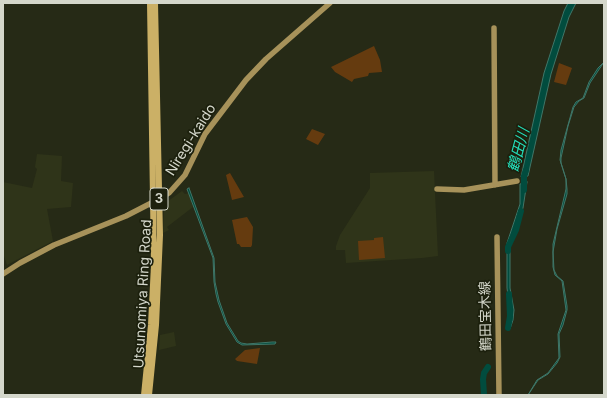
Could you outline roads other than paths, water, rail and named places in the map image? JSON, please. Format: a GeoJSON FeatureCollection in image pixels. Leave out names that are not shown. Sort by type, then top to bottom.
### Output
{"type":"FeatureCollection","features":[{"type":"Feature","properties":{"kind":"main road","name":"3"},"geometry":{"type":"LineString","coordinates":[[147,3],[148,63],[154,89]]}},
{"type":"Feature","properties":{"kind":"main road","name":"Utsunomiya Ring Road"},"geometry":{"type":"LineString","coordinates":[[144,395],[152,325],[156,201],[154,89],[150,3]]}},
{"type":"Feature","properties":{"kind":"main road","name":"Utsunomiya Ring Road"},"geometry":{"type":"LineString","coordinates":[[154,89],[155,3]]}},
{"type":"Feature","properties":{"kind":"main road","name":"3"},"geometry":{"type":"LineString","coordinates":[[154,89],[159,73],[159,3]]}},
{"type":"Feature","properties":{"kind":"main road","name":"Utsunomiya Ring Road"},"geometry":{"type":"LineString","coordinates":[[149,395],[158,294],[160,235],[156,201]]}},
{"type":"Feature","properties":{"kind":"street","name":"Niregi-kaido"},"geometry":{"type":"LineString","coordinates":[[3,274],[54,245],[110,223],[156,201],[173,190],[186,176],[205,134],[246,80],[266,59],[330,3]]}},
{"type":"Feature","properties":{"kind":"street"},"geometry":{"type":"LineString","coordinates":[[494,28],[495,185]]}},
{"type":"Feature","properties":{"kind":"street"},"geometry":{"type":"LineString","coordinates":[[438,189],[464,190],[517,182]]}},
{"type":"Feature","properties":{"kind":"street","name":"鶴田宝木線"},"geometry":{"type":"LineString","coordinates":[[497,237],[499,395]]}},
{"type":"Feature","properties":{"kind":"water"},"geometry":{"type":"Polygon","coordinates":[[[568,3],[576,3],[569,17],[551,74],[528,176],[521,177],[544,73],[568,3]]]}},
{"type":"Feature","properties":{"kind":"water"},"geometry":{"type":"Polygon","coordinates":[[[604,62],[590,83],[584,98],[574,107],[561,158],[566,179],[560,160],[561,150],[573,107],[576,102],[583,98],[589,82],[604,62]]]}},
{"type":"Feature","properties":{"kind":"water"},"geometry":{"type":"Polygon","coordinates":[[[566,179],[567,194],[557,229],[553,252],[553,244],[566,189],[566,179]]]}},
{"type":"Feature","properties":{"kind":"water"},"geometry":{"type":"Polygon","coordinates":[[[527,182],[523,208],[510,240],[510,288],[514,310],[510,329],[507,328],[510,312],[507,288],[507,243],[520,204],[520,184],[527,182]]]}},
{"type":"Feature","properties":{"kind":"water"},"geometry":{"type":"Polygon","coordinates":[[[189,188],[214,258],[215,282],[219,300],[227,323],[238,341],[241,343],[276,342],[275,344],[242,345],[237,342],[226,324],[216,294],[214,282],[213,258],[187,189],[189,188]]]}},
{"type":"Feature","properties":{"kind":"water"},"geometry":{"type":"Polygon","coordinates":[[[553,252],[554,270],[557,276],[563,281],[567,306],[563,325],[559,334],[560,357],[548,374],[538,380],[528,395],[537,380],[548,373],[559,358],[558,334],[566,310],[562,281],[555,275],[553,267],[553,252]]]}},
{"type":"Feature","properties":{"kind":"waterway","name":"鶴田川"},"geometry":{"type":"LineString","coordinates":[[524,190],[524,176],[526,170]]}},
{"type":"Feature","properties":{"kind":"waterway","name":"鶴田川"},"geometry":{"type":"LineString","coordinates":[[508,251],[508,247],[516,230],[521,211]]}},
{"type":"Feature","properties":{"kind":"waterway","name":"鶴田川"},"geometry":{"type":"LineString","coordinates":[[508,328],[510,316],[509,294]]}},
{"type":"Feature","properties":{"kind":"waterway","name":"鶴田川"},"geometry":{"type":"LineString","coordinates":[[484,395],[483,379],[484,373],[488,367]]}}]}
